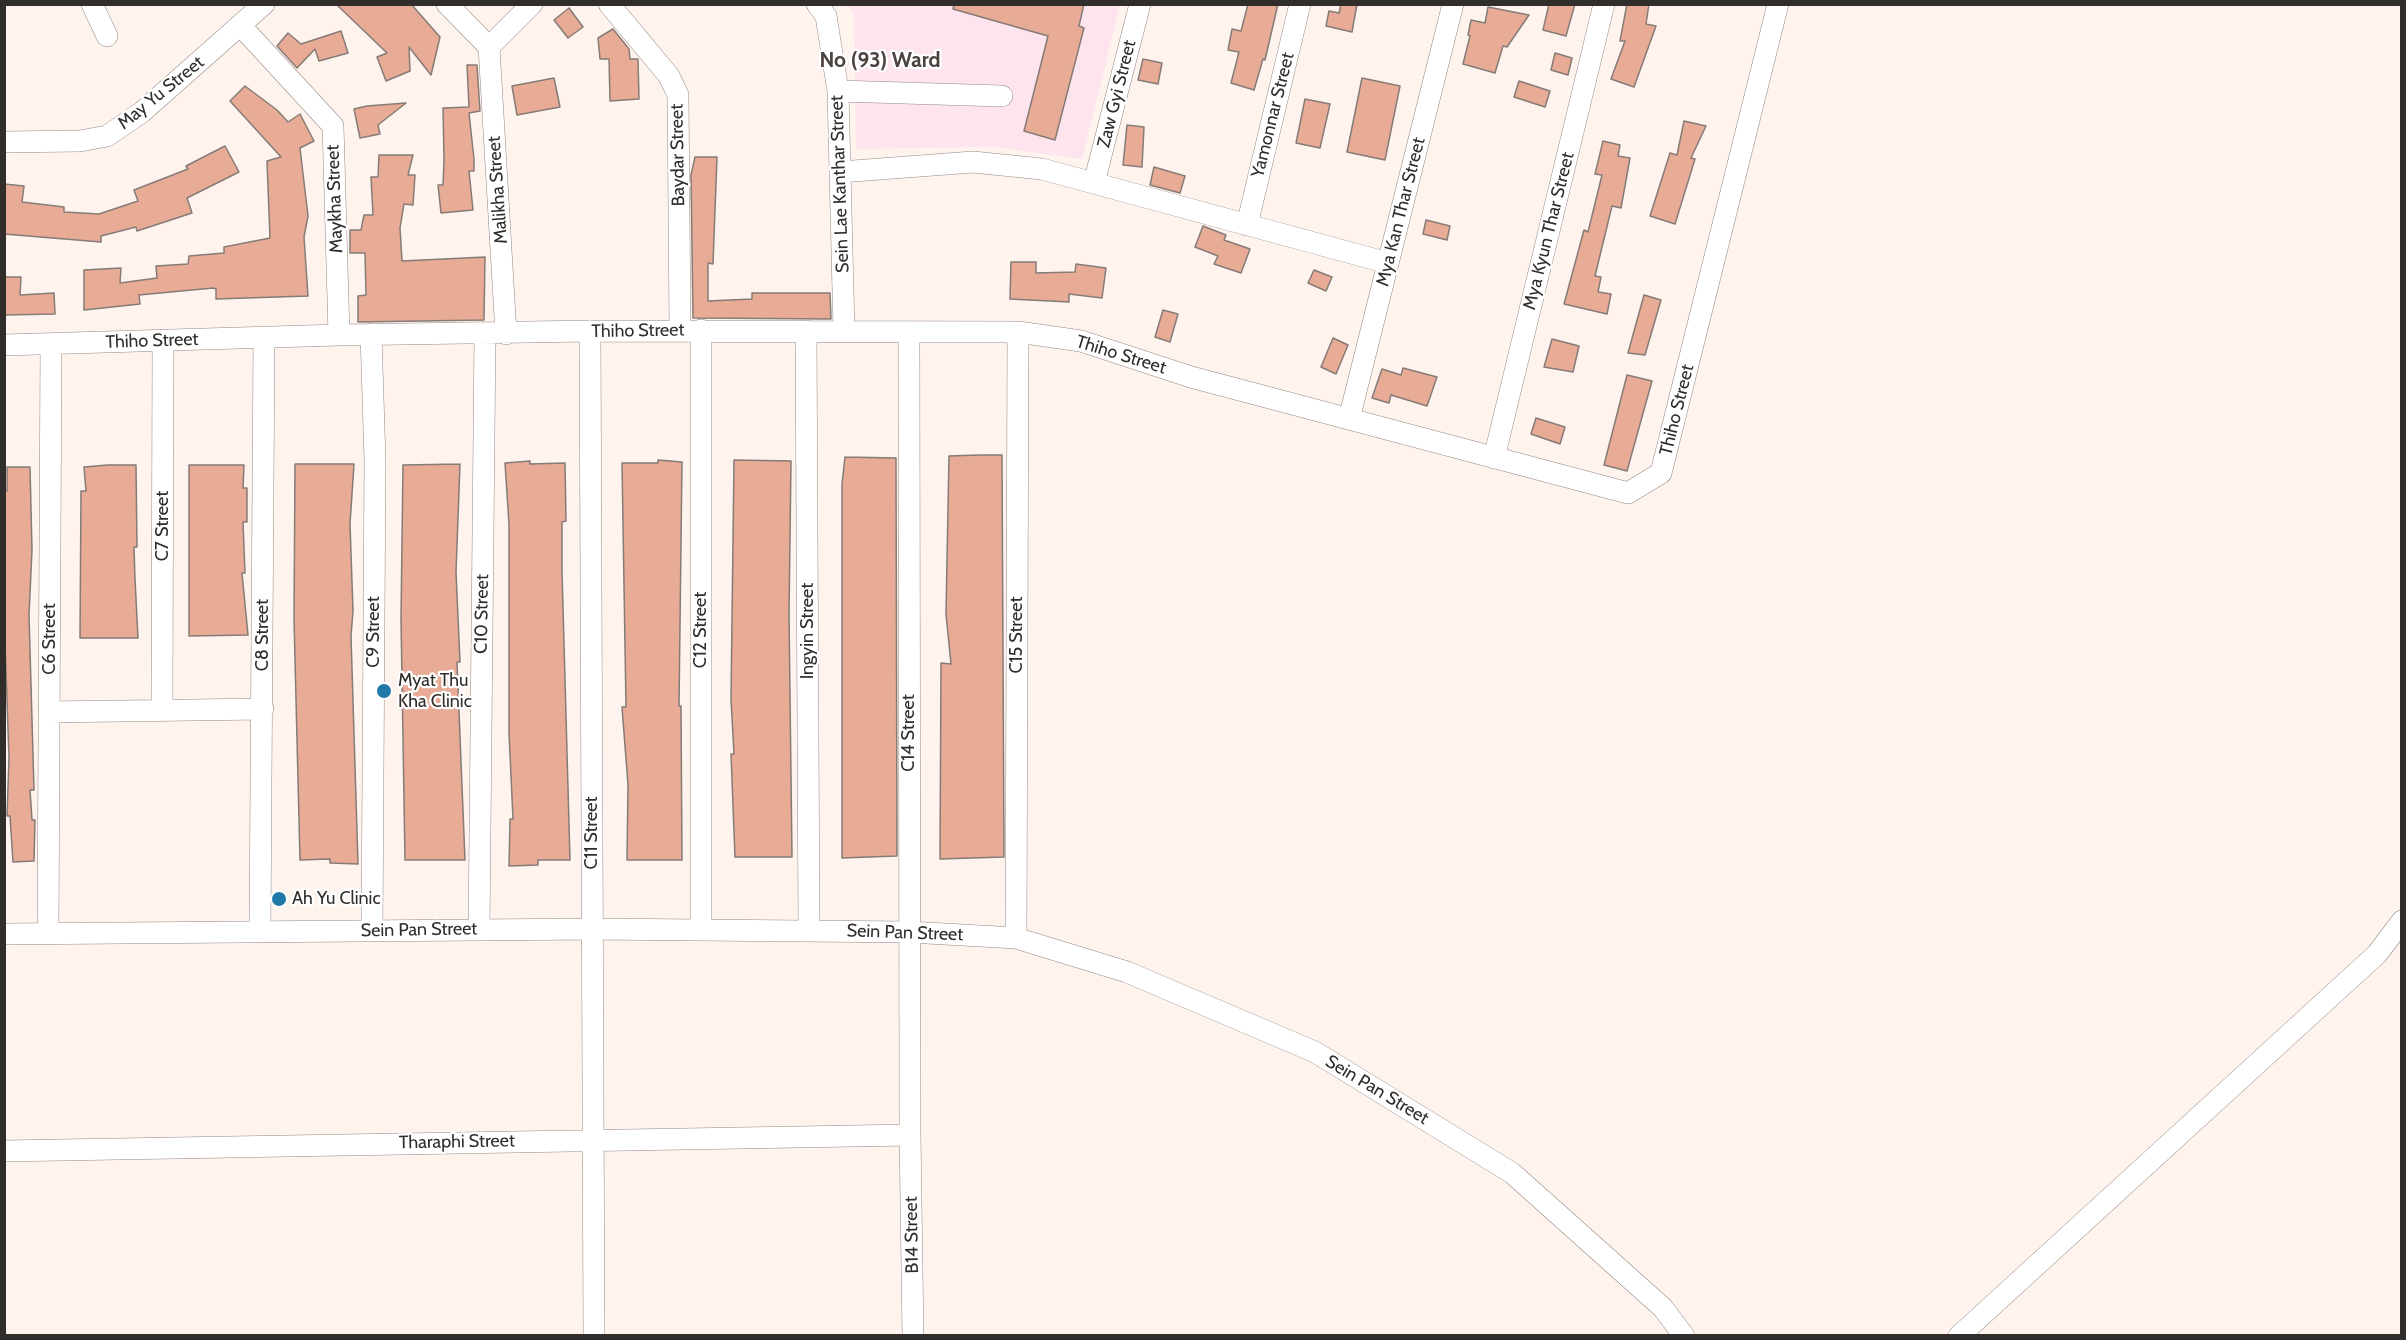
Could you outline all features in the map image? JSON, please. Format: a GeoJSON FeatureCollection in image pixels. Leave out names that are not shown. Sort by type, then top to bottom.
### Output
{"type":"FeatureCollection","features":[{"type":"Feature","properties":{"kind":"street"},"geometry":{"type":"LineString","coordinates":[[92,4],[107,36]]}},
{"type":"Feature","properties":{"kind":"street","name":"May Yu Street"},"geometry":{"type":"LineString","coordinates":[[4,142],[80,141],[106,136],[142,112],[242,26],[264,4]]}},
{"type":"Feature","properties":{"kind":"street"},"geometry":{"type":"LineString","coordinates":[[447,4],[489,47],[532,4]]}},
{"type":"Feature","properties":{"kind":"street","name":"Baydar Street"},"geometry":{"type":"LineString","coordinates":[[609,4],[669,76],[678,95],[690,330]]}},
{"type":"Feature","properties":{"kind":"street","name":"Sein Lae Kanthar Street"},"geometry":{"type":"LineString","coordinates":[[817,4],[826,16],[838,91],[844,331]]}},
{"type":"Feature","properties":{"kind":"street","name":"Zaw Gyi Street"},"geometry":{"type":"LineString","coordinates":[[1094,183],[1140,4]]}},
{"type":"Feature","properties":{"kind":"street","name":"Yamonnar Street"},"geometry":{"type":"LineString","coordinates":[[1247,225],[1300,4]]}},
{"type":"Feature","properties":{"kind":"street","name":"Mya Kan Thar Street"},"geometry":{"type":"LineString","coordinates":[[1349,419],[1453,4]]}},
{"type":"Feature","properties":{"kind":"street","name":"Mya Kyun Thar Street"},"geometry":{"type":"LineString","coordinates":[[1494,458],[1604,4]]}},
{"type":"Feature","properties":{"kind":"street","name":"Thiho Street"},"geometry":{"type":"LineString","coordinates":[[4,345],[371,334],[485,335],[690,330],[1018,332],[1081,340],[1191,377],[1628,493],[1661,474],[1778,4]]}},
{"type":"Feature","properties":{"kind":"street","name":"Maykha Street"},"geometry":{"type":"LineString","coordinates":[[242,26],[333,126],[339,335]]}},
{"type":"Feature","properties":{"kind":"street","name":"Malikha Street"},"geometry":{"type":"LineString","coordinates":[[489,47],[506,334]]}},
{"type":"Feature","properties":{"kind":"street"},"geometry":{"type":"LineString","coordinates":[[838,91],[1002,96]]}},
{"type":"Feature","properties":{"kind":"street"},"geometry":{"type":"LineString","coordinates":[[840,172],[974,162],[1042,169],[1388,263]]}},
{"type":"Feature","properties":{"kind":"street","name":"C12 Street"},"geometry":{"type":"LineString","coordinates":[[690,330],[701,930]]}},
{"type":"Feature","properties":{"kind":"street","name":"Ingyin Street"},"geometry":{"type":"LineString","coordinates":[[806,331],[809,931]]}},
{"type":"Feature","properties":{"kind":"street","name":"C11 Street"},"geometry":{"type":"LineString","coordinates":[[590,332],[594,1335]]}},
{"type":"Feature","properties":{"kind":"street","name":"C14 Street"},"geometry":{"type":"LineString","coordinates":[[909,332],[910,1135]]}},
{"type":"Feature","properties":{"kind":"street","name":"C15 Street"},"geometry":{"type":"LineString","coordinates":[[1016,938],[1018,332]]}},
{"type":"Feature","properties":{"kind":"street","name":"C9 Street"},"geometry":{"type":"LineString","coordinates":[[371,334],[375,461],[372,930]]}},
{"type":"Feature","properties":{"kind":"street","name":"C10 Street"},"geometry":{"type":"LineString","coordinates":[[479,929],[485,335]]}},
{"type":"Feature","properties":{"kind":"street","name":"C8 Street"},"geometry":{"type":"LineString","coordinates":[[260,931],[264,338]]}},
{"type":"Feature","properties":{"kind":"street","name":"C7 Street"},"geometry":{"type":"LineString","coordinates":[[162,711],[163,340]]}},
{"type":"Feature","properties":{"kind":"street","name":"C6 Street"},"geometry":{"type":"LineString","coordinates":[[48,933],[51,344]]}},
{"type":"Feature","properties":{"kind":"street"},"geometry":{"type":"LineString","coordinates":[[49,712],[263,709]]}},
{"type":"Feature","properties":{"kind":"street"},"geometry":{"type":"LineString","coordinates":[[1959,1335],[2377,954],[2402,921]]}},
{"type":"Feature","properties":{"kind":"street","name":"Sein Pan Street"},"geometry":{"type":"LineString","coordinates":[[4,934],[592,929],[909,932],[1016,938],[1127,972],[1315,1052],[1512,1173],[1663,1308],[1684,1335]]}},
{"type":"Feature","properties":{"kind":"street","name":"Tharaphi Street"},"geometry":{"type":"LineString","coordinates":[[4,1151],[910,1135]]}},
{"type":"Feature","properties":{"kind":"street","name":"B14 Street"},"geometry":{"type":"LineString","coordinates":[[910,1135],[914,1335]]}},
{"type":"Feature","properties":{"kind":"shaded area"},"geometry":{"type":"Polygon","coordinates":[[[847,5],[1120,5],[1082,159],[995,147],[856,149],[854,13],[847,5]]]}},
{"type":"Feature","properties":{"kind":"building"},"geometry":{"type":"Polygon","coordinates":[[[336,4],[411,4],[440,37],[431,75],[409,47],[410,71],[386,81],[377,57],[387,53],[336,4]]]}},
{"type":"Feature","properties":{"kind":"building"},"geometry":{"type":"Polygon","coordinates":[[[954,4],[1084,4],[1079,26],[1084,28],[1055,140],[1024,131],[1048,36],[953,9],[954,4]]]}},
{"type":"Feature","properties":{"kind":"building"},"geometry":{"type":"Polygon","coordinates":[[[1248,4],[1278,4],[1265,60],[1263,59],[1254,90],[1231,83],[1239,52],[1228,50],[1232,29],[1241,31],[1248,4]]]}},
{"type":"Feature","properties":{"kind":"building"},"geometry":{"type":"Polygon","coordinates":[[[1341,4],[1357,4],[1352,32],[1326,26],[1329,11],[1339,13],[1341,4]]]}},
{"type":"Feature","properties":{"kind":"building"},"geometry":{"type":"Polygon","coordinates":[[[1549,4],[1575,4],[1566,36],[1543,30],[1549,4]]]}},
{"type":"Feature","properties":{"kind":"building"},"geometry":{"type":"Polygon","coordinates":[[[1627,4],[1649,4],[1646,24],[1656,26],[1634,87],[1611,79],[1625,41],[1620,41],[1627,4]]]}},
{"type":"Feature","properties":{"kind":"building"},"geometry":{"type":"Polygon","coordinates":[[[1488,7],[1529,15],[1507,47],[1503,46],[1495,73],[1463,64],[1470,36],[1468,35],[1471,20],[1485,23],[1488,7]]]}},
{"type":"Feature","properties":{"kind":"building"},"geometry":{"type":"Polygon","coordinates":[[[569,8],[583,27],[568,38],[554,20],[569,8]]]}},
{"type":"Feature","properties":{"kind":"building"},"geometry":{"type":"Polygon","coordinates":[[[613,29],[629,49],[630,59],[638,59],[639,99],[610,101],[609,59],[600,59],[598,38],[613,29]]]}},
{"type":"Feature","properties":{"kind":"building"},"geometry":{"type":"Polygon","coordinates":[[[341,31],[348,53],[319,61],[315,49],[297,68],[277,46],[288,33],[301,44],[341,31]]]}},
{"type":"Feature","properties":{"kind":"building"},"geometry":{"type":"Polygon","coordinates":[[[1555,53],[1572,58],[1568,75],[1551,70],[1555,53]]]}},
{"type":"Feature","properties":{"kind":"building"},"geometry":{"type":"Polygon","coordinates":[[[1143,59],[1162,63],[1158,84],[1138,80],[1143,59]]]}},
{"type":"Feature","properties":{"kind":"building"},"geometry":{"type":"Polygon","coordinates":[[[467,65],[477,65],[480,111],[469,113],[474,159],[474,171],[469,171],[473,210],[441,213],[438,185],[443,185],[443,108],[469,107],[467,65]]]}},
{"type":"Feature","properties":{"kind":"building"},"geometry":{"type":"Polygon","coordinates":[[[554,78],[560,107],[517,115],[512,86],[554,78]]]}},
{"type":"Feature","properties":{"kind":"building"},"geometry":{"type":"Polygon","coordinates":[[[1362,78],[1400,86],[1385,160],[1347,152],[1362,78]]]}},
{"type":"Feature","properties":{"kind":"building"},"geometry":{"type":"Polygon","coordinates":[[[1519,81],[1550,91],[1545,107],[1514,97],[1519,81]]]}},
{"type":"Feature","properties":{"kind":"building"},"geometry":{"type":"Polygon","coordinates":[[[245,86],[277,110],[288,122],[300,114],[314,141],[300,148],[308,216],[304,237],[308,296],[216,299],[216,289],[213,288],[139,295],[140,304],[84,310],[84,270],[121,268],[120,283],[157,278],[156,266],[188,264],[189,256],[224,253],[224,247],[270,238],[267,161],[281,157],[230,101],[245,86]]]}},
{"type":"Feature","properties":{"kind":"building"},"geometry":{"type":"Polygon","coordinates":[[[1305,99],[1330,104],[1320,148],[1296,143],[1305,99]]]}},
{"type":"Feature","properties":{"kind":"building"},"geometry":{"type":"Polygon","coordinates":[[[406,103],[378,125],[380,134],[360,138],[354,109],[406,103]]]}},
{"type":"Feature","properties":{"kind":"building"},"geometry":{"type":"Polygon","coordinates":[[[1684,121],[1706,126],[1691,158],[1695,159],[1675,224],[1650,216],[1670,153],[1677,155],[1684,121]]]}},
{"type":"Feature","properties":{"kind":"building"},"geometry":{"type":"Polygon","coordinates":[[[1127,125],[1144,127],[1142,167],[1123,165],[1127,125]]]}},
{"type":"Feature","properties":{"kind":"building"},"geometry":{"type":"Polygon","coordinates":[[[1603,141],[1620,145],[1618,156],[1630,158],[1621,208],[1612,206],[1595,276],[1601,277],[1598,292],[1611,294],[1607,314],[1564,304],[1584,230],[1588,232],[1602,175],[1595,174],[1603,141]]]}},
{"type":"Feature","properties":{"kind":"building"},"geometry":{"type":"Polygon","coordinates":[[[225,146],[239,172],[187,198],[192,213],[137,231],[136,227],[101,236],[101,242],[4,234],[4,184],[24,186],[22,202],[64,207],[64,212],[99,214],[138,201],[134,190],[188,169],[186,166],[225,146]]]}},
{"type":"Feature","properties":{"kind":"building"},"geometry":{"type":"Polygon","coordinates":[[[379,155],[413,155],[408,175],[415,175],[413,205],[404,204],[400,228],[402,261],[485,257],[484,320],[358,322],[358,296],[366,295],[365,253],[350,253],[350,230],[361,230],[364,215],[373,215],[371,177],[378,177],[379,155]]]}},
{"type":"Feature","properties":{"kind":"building"},"geometry":{"type":"Polygon","coordinates":[[[695,157],[717,157],[713,264],[708,263],[708,301],[752,299],[752,293],[830,293],[831,319],[693,318],[691,175],[695,157]]]}},
{"type":"Feature","properties":{"kind":"building"},"geometry":{"type":"Polygon","coordinates":[[[1154,167],[1185,176],[1180,193],[1150,185],[1154,167]]]}},
{"type":"Feature","properties":{"kind":"building"},"geometry":{"type":"Polygon","coordinates":[[[1426,220],[1450,226],[1447,240],[1423,234],[1426,220]]]}},
{"type":"Feature","properties":{"kind":"building"},"geometry":{"type":"Polygon","coordinates":[[[1203,226],[1226,235],[1224,240],[1250,249],[1241,273],[1214,264],[1218,256],[1195,247],[1203,226]]]}},
{"type":"Feature","properties":{"kind":"building"},"geometry":{"type":"Polygon","coordinates":[[[1011,262],[1036,262],[1036,273],[1075,272],[1076,264],[1106,268],[1102,298],[1069,294],[1069,302],[1010,299],[1011,262]]]}},
{"type":"Feature","properties":{"kind":"building"},"geometry":{"type":"Polygon","coordinates":[[[1314,270],[1332,277],[1326,291],[1308,283],[1314,270]]]}},
{"type":"Feature","properties":{"kind":"building"},"geometry":{"type":"Polygon","coordinates":[[[4,277],[21,277],[20,295],[54,293],[55,314],[4,315],[4,277]]]}},
{"type":"Feature","properties":{"kind":"building"},"geometry":{"type":"Polygon","coordinates":[[[1644,295],[1661,300],[1645,355],[1628,353],[1644,295]]]}},
{"type":"Feature","properties":{"kind":"building"},"geometry":{"type":"Polygon","coordinates":[[[1163,310],[1178,314],[1170,342],[1155,337],[1163,310]]]}},
{"type":"Feature","properties":{"kind":"building"},"geometry":{"type":"Polygon","coordinates":[[[1333,338],[1348,345],[1336,374],[1321,367],[1333,338]]]}},
{"type":"Feature","properties":{"kind":"building"},"geometry":{"type":"Polygon","coordinates":[[[1552,339],[1579,346],[1573,372],[1544,367],[1552,339]]]}},
{"type":"Feature","properties":{"kind":"building"},"geometry":{"type":"Polygon","coordinates":[[[1403,368],[1437,377],[1427,406],[1391,395],[1389,403],[1372,398],[1382,369],[1401,375],[1403,368]]]}},
{"type":"Feature","properties":{"kind":"building"},"geometry":{"type":"Polygon","coordinates":[[[1627,375],[1652,381],[1627,471],[1604,465],[1627,375]]]}},
{"type":"Feature","properties":{"kind":"building"},"geometry":{"type":"Polygon","coordinates":[[[1536,418],[1565,427],[1560,444],[1531,434],[1536,418]]]}},
{"type":"Feature","properties":{"kind":"building"},"geometry":{"type":"Polygon","coordinates":[[[1002,455],[1004,857],[940,859],[941,663],[951,664],[946,614],[949,456],[1002,455]]]}},
{"type":"Feature","properties":{"kind":"building"},"geometry":{"type":"Polygon","coordinates":[[[845,457],[896,458],[897,856],[842,858],[842,484],[845,457]]]}},
{"type":"Feature","properties":{"kind":"building"},"geometry":{"type":"Polygon","coordinates":[[[658,460],[682,462],[679,706],[681,706],[682,860],[627,860],[628,785],[622,707],[626,707],[622,463],[658,463],[658,460]]]}},
{"type":"Feature","properties":{"kind":"building"},"geometry":{"type":"Polygon","coordinates":[[[734,460],[791,461],[789,614],[792,857],[735,857],[731,754],[734,754],[731,699],[734,460]]]}},
{"type":"Feature","properties":{"kind":"building"},"geometry":{"type":"Polygon","coordinates":[[[530,461],[530,464],[565,463],[566,521],[562,522],[562,571],[570,860],[538,860],[538,865],[509,866],[510,819],[513,819],[509,733],[509,524],[505,463],[530,461]]]}},
{"type":"Feature","properties":{"kind":"building"},"geometry":{"type":"Polygon","coordinates":[[[295,464],[354,464],[350,524],[353,611],[351,636],[358,864],[330,863],[330,859],[300,860],[294,619],[295,464]]]}},
{"type":"Feature","properties":{"kind":"building"},"geometry":{"type":"Polygon","coordinates":[[[460,464],[456,572],[460,662],[457,662],[465,860],[405,860],[401,619],[403,465],[460,464]]]}},
{"type":"Feature","properties":{"kind":"building"},"geometry":{"type":"Polygon","coordinates":[[[136,465],[137,547],[134,547],[138,638],[80,638],[81,491],[86,491],[84,467],[136,465]]]}},
{"type":"Feature","properties":{"kind":"building"},"geometry":{"type":"Polygon","coordinates":[[[189,465],[244,465],[243,488],[247,488],[247,522],[243,522],[245,573],[242,573],[248,635],[189,636],[189,465]]]}},
{"type":"Feature","properties":{"kind":"building"},"geometry":{"type":"Polygon","coordinates":[[[7,467],[30,467],[32,550],[29,615],[34,790],[30,790],[32,820],[35,820],[34,861],[13,862],[10,816],[7,816],[9,758],[4,615],[4,491],[7,491],[7,467]]]}},
{"type":"Feature","properties":{"kind":"place","name":"Myat Thu Kha Clinic"},"geometry":{"type":"Point","coordinates":[384,691]}},
{"type":"Feature","properties":{"kind":"place","name":"Ah Yu Clinic"},"geometry":{"type":"Point","coordinates":[279,899]}},
{"type":"Feature","properties":{"kind":"district","name":"No (93) Ward"},"geometry":{"type":"Point","coordinates":[880,61]}}]}
